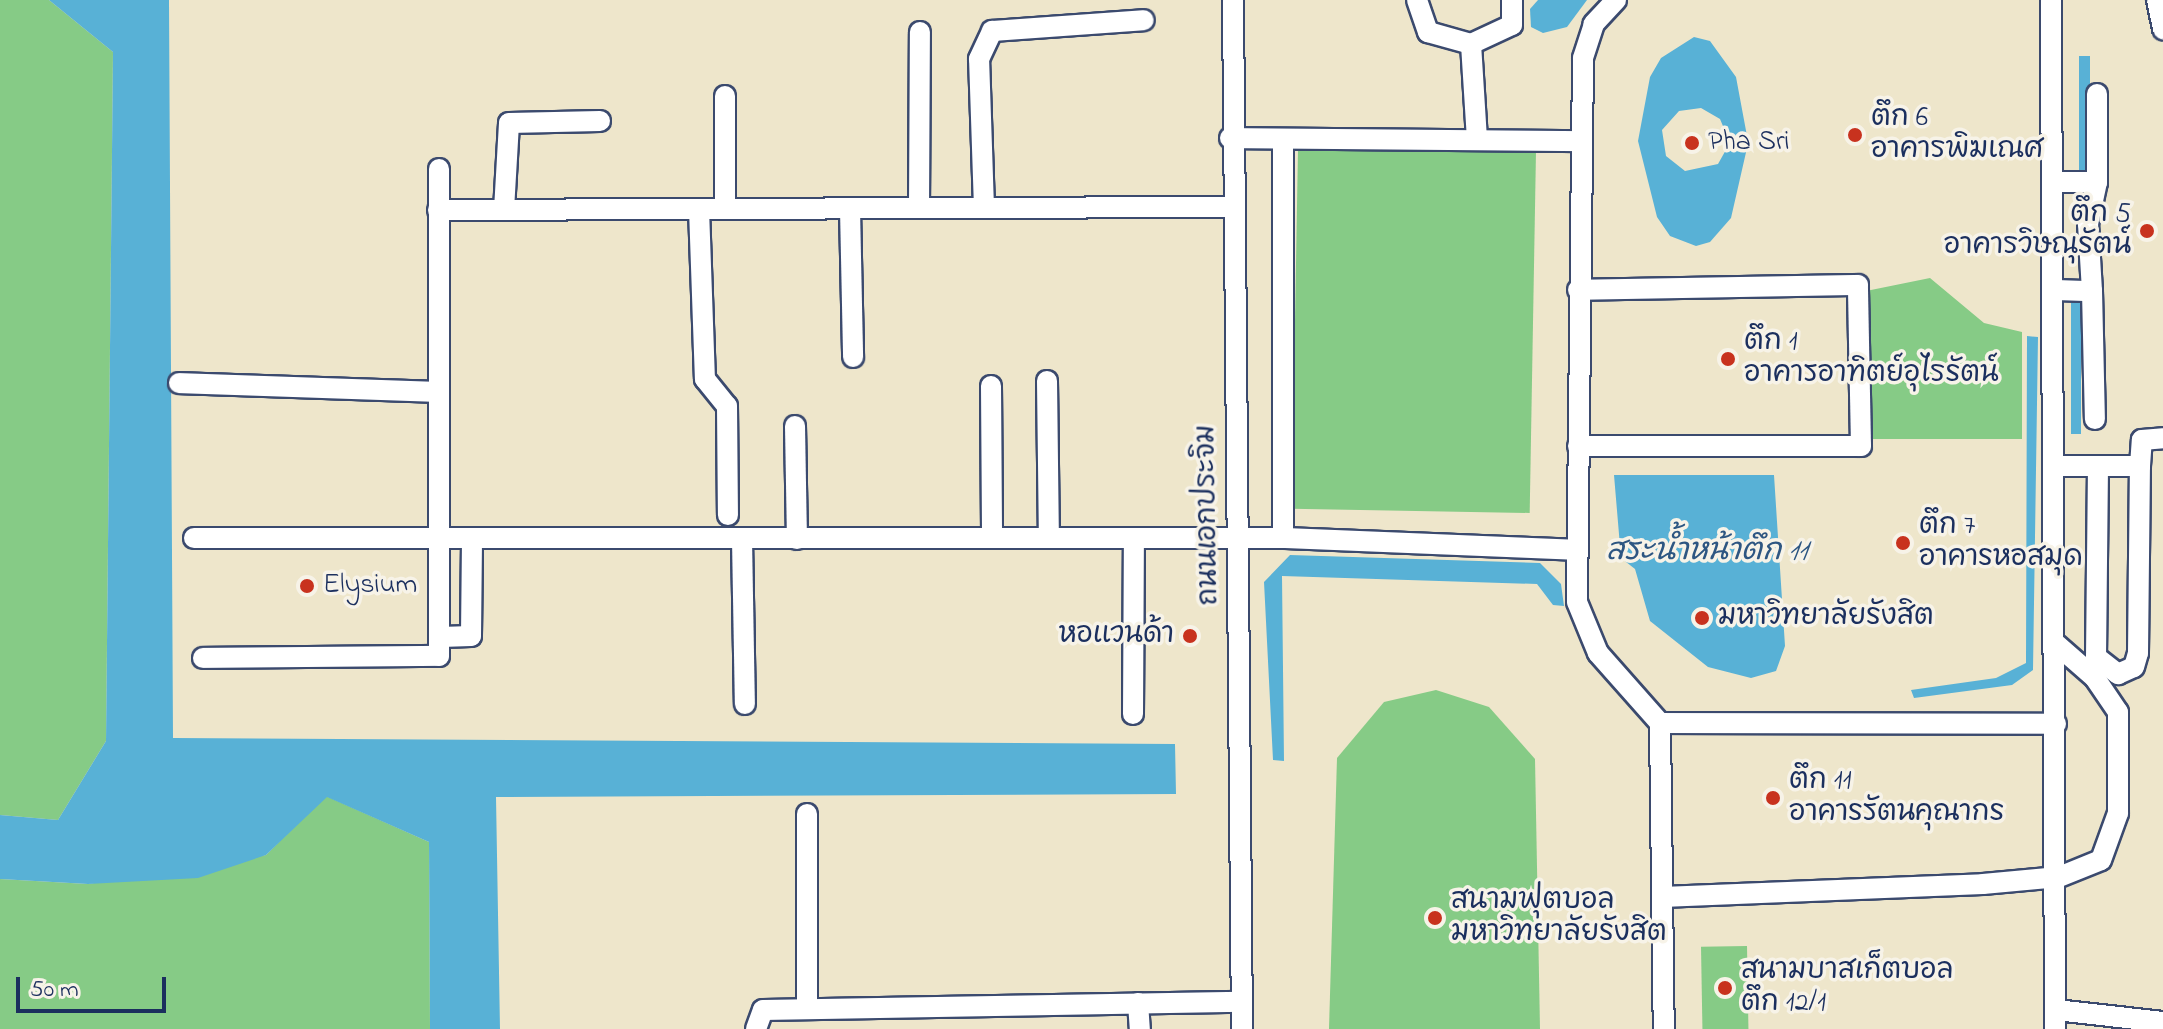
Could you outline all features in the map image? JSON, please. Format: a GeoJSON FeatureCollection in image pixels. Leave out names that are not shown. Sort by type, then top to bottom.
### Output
{"type":"FeatureCollection","features":[{"type":"Feature","properties":{"kind":"street","name":"ถนนเอกประจิม"},"geometry":{"type":"LineString","coordinates":[[1233,0],[1230,138],[1235,207],[1242,1029]]}},
{"type":"Feature","properties":{"kind":"street"},"geometry":{"type":"LineString","coordinates":[[1417,0],[1428,32],[1471,44],[1512,25],[1512,0]]}},
{"type":"Feature","properties":{"kind":"street"},"geometry":{"type":"LineString","coordinates":[[1616,0],[1594,24],[1583,58],[1577,550],[1584,629],[1660,723],[1664,1029]]}},
{"type":"Feature","properties":{"kind":"street"},"geometry":{"type":"LineString","coordinates":[[2051,0],[2057,466],[2059,877],[2056,1019],[2163,1022]]}},
{"type":"Feature","properties":{"kind":"street"},"geometry":{"type":"LineString","coordinates":[[2157,0],[2163,29]]}},
{"type":"Feature","properties":{"kind":"street"},"geometry":{"type":"LineString","coordinates":[[984,208],[979,59],[992,31],[1144,20]]}},
{"type":"Feature","properties":{"kind":"street"},"geometry":{"type":"LineString","coordinates":[[919,208],[920,32]]}},
{"type":"Feature","properties":{"kind":"street"},"geometry":{"type":"LineString","coordinates":[[1471,44],[1477,140]]}},
{"type":"Feature","properties":{"kind":"street"},"geometry":{"type":"LineString","coordinates":[[2095,419],[2088,224],[2097,182],[2097,94]]}},
{"type":"Feature","properties":{"kind":"street"},"geometry":{"type":"LineString","coordinates":[[725,96],[725,209]]}},
{"type":"Feature","properties":{"kind":"street"},"geometry":{"type":"LineString","coordinates":[[504,210],[509,123],[600,121]]}},
{"type":"Feature","properties":{"kind":"street"},"geometry":{"type":"LineString","coordinates":[[1230,138],[1581,141]]}},
{"type":"Feature","properties":{"kind":"street"},"geometry":{"type":"LineString","coordinates":[[1283,139],[1283,538]]}},
{"type":"Feature","properties":{"kind":"street"},"geometry":{"type":"LineString","coordinates":[[203,658],[437,658],[441,637],[437,392],[439,169]]}},
{"type":"Feature","properties":{"kind":"street"},"geometry":{"type":"LineString","coordinates":[[2055,182],[2097,182]]}},
{"type":"Feature","properties":{"kind":"street"},"geometry":{"type":"LineString","coordinates":[[438,210],[1235,207]]}},
{"type":"Feature","properties":{"kind":"street"},"geometry":{"type":"LineString","coordinates":[[699,209],[705,379],[727,406],[728,515]]}},
{"type":"Feature","properties":{"kind":"street"},"geometry":{"type":"LineString","coordinates":[[850,209],[853,357]]}},
{"type":"Feature","properties":{"kind":"street"},"geometry":{"type":"LineString","coordinates":[[1578,290],[1858,285],[1861,428],[1861,446],[1578,446]]}},
{"type":"Feature","properties":{"kind":"street"},"geometry":{"type":"LineString","coordinates":[[2056,290],[2092,291]]}},
{"type":"Feature","properties":{"kind":"street"},"geometry":{"type":"LineString","coordinates":[[1047,381],[1049,538]]}},
{"type":"Feature","properties":{"kind":"street"},"geometry":{"type":"LineString","coordinates":[[179,383],[437,392]]}},
{"type":"Feature","properties":{"kind":"street"},"geometry":{"type":"LineString","coordinates":[[991,386],[992,538]]}},
{"type":"Feature","properties":{"kind":"street"},"geometry":{"type":"LineString","coordinates":[[795,426],[797,539]]}},
{"type":"Feature","properties":{"kind":"street"},"geometry":{"type":"LineString","coordinates":[[2098,466],[2096,657],[2118,674],[2134,667],[2138,653],[2142,440],[2163,438]]}},
{"type":"Feature","properties":{"kind":"street"},"geometry":{"type":"LineString","coordinates":[[2057,466],[2140,466]]}},
{"type":"Feature","properties":{"kind":"street"},"geometry":{"type":"LineString","coordinates":[[194,538],[1283,538],[1577,550]]}},
{"type":"Feature","properties":{"kind":"street"},"geometry":{"type":"LineString","coordinates":[[1133,714],[1134,538]]}},
{"type":"Feature","properties":{"kind":"street"},"geometry":{"type":"LineString","coordinates":[[742,539],[745,704]]}},
{"type":"Feature","properties":{"kind":"street"},"geometry":{"type":"LineString","coordinates":[[441,637],[471,636],[472,540]]}},
{"type":"Feature","properties":{"kind":"street"},"geometry":{"type":"LineString","coordinates":[[1662,897],[2059,877],[2107,855],[2121,767],[2118,712],[2109,694],[2056,644]]}},
{"type":"Feature","properties":{"kind":"street"},"geometry":{"type":"LineString","coordinates":[[1660,723],[2056,724]]}},
{"type":"Feature","properties":{"kind":"street"},"geometry":{"type":"LineString","coordinates":[[807,814],[807,1009]]}},
{"type":"Feature","properties":{"kind":"street"},"geometry":{"type":"LineString","coordinates":[[756,1029],[763,1010],[1242,1002]]}},
{"type":"Feature","properties":{"kind":"street"},"geometry":{"type":"LineString","coordinates":[[1138,1003],[1140,1029]]}},
{"type":"Feature","properties":{"kind":"green space"},"geometry":{"type":"Polygon","coordinates":[[[0,0],[49,0],[113,52],[106,741],[58,820],[0,815],[0,0]]]}},
{"type":"Feature","properties":{"kind":"green space"},"geometry":{"type":"Polygon","coordinates":[[[1298,147],[1536,151],[1530,513],[1292,509],[1298,147]]]}},
{"type":"Feature","properties":{"kind":"green space"},"geometry":{"type":"Polygon","coordinates":[[[1930,278],[1984,323],[2022,332],[2022,439],[1868,439],[1866,291],[1930,278]]]}},
{"type":"Feature","properties":{"kind":"green space","name":"สนามฟุตบอล มหาวิทยาลัยรังสิต"},"geometry":{"type":"Polygon","coordinates":[[[1436,690],[1489,707],[1535,759],[1540,1029],[1329,1029],[1337,758],[1384,702],[1436,690]]]}},
{"type":"Feature","properties":{"kind":"green space"},"geometry":{"type":"Polygon","coordinates":[[[326,796],[429,842],[430,1029],[0,1029],[0,879],[88,884],[266,855],[326,796]]]}},
{"type":"Feature","properties":{"kind":"green space","name":"สนามบาสเก็ตบอล ตึก 12/1"},"geometry":{"type":"Polygon","coordinates":[[[1747,946],[1748,1029],[1702,1029],[1701,947],[1747,946]]]}},
{"type":"Feature","properties":{"kind":"water"},"geometry":{"type":"Polygon","coordinates":[[[49,0],[169,0],[173,738],[1175,744],[1176,794],[496,797],[500,1029],[430,1029],[429,842],[327,797],[266,855],[198,878],[88,884],[0,879],[0,815],[58,820],[106,741],[113,52],[49,0]]]}},
{"type":"Feature","properties":{"kind":"water"},"geometry":{"type":"Polygon","coordinates":[[[1538,0],[1587,0],[1567,27],[1543,33],[1531,27],[1530,9],[1538,0]]]}},
{"type":"Feature","properties":{"kind":"water"},"geometry":{"type":"Polygon","coordinates":[[[1694,37],[1710,41],[1736,77],[1747,136],[1728,138],[1720,119],[1701,108],[1679,111],[1662,130],[1666,156],[1685,171],[1718,164],[1727,148],[1747,148],[1731,218],[1710,242],[1696,246],[1670,236],[1657,217],[1638,141],[1650,77],[1661,58],[1694,37]]]}},
{"type":"Feature","properties":{"kind":"water"},"geometry":{"type":"Polygon","coordinates":[[[2079,56],[2090,56],[2090,177],[2079,177],[2079,56]]]}},
{"type":"Feature","properties":{"kind":"water"},"geometry":{"type":"Polygon","coordinates":[[[2071,299],[2081,299],[2081,434],[2071,434],[2071,299]]]}},
{"type":"Feature","properties":{"kind":"water"},"geometry":{"type":"Polygon","coordinates":[[[2027,336],[2038,337],[2033,670],[2012,685],[1914,698],[1911,690],[1996,678],[2026,663],[2027,336]]]}},
{"type":"Feature","properties":{"kind":"water","name":"สระน้ำหน้าตึก 11"},"geometry":{"type":"Polygon","coordinates":[[[1614,475],[1774,475],[1785,646],[1776,671],[1751,678],[1708,667],[1650,621],[1635,569],[1621,558],[1614,475]]]}},
{"type":"Feature","properties":{"kind":"water"},"geometry":{"type":"Polygon","coordinates":[[[1290,555],[1540,563],[1561,584],[1564,606],[1553,605],[1537,584],[1282,576],[1284,761],[1273,760],[1264,582],[1290,555]]]}},
{"type":"Feature","properties":{"kind":"place","name":"ตึก 6 อาคารพิฆเณศ"},"geometry":{"type":"Point","coordinates":[1855,135]}},
{"type":"Feature","properties":{"kind":"place","name":"Pha Sri"},"geometry":{"type":"Point","coordinates":[1692,143]}},
{"type":"Feature","properties":{"kind":"place","name":"ตึก 5 อาคารวิษณุรัตน์"},"geometry":{"type":"Point","coordinates":[2147,231]}},
{"type":"Feature","properties":{"kind":"place","name":"ตึก 1 อาคารอาทิตย์อุไรรัตน์"},"geometry":{"type":"Point","coordinates":[1728,359]}},
{"type":"Feature","properties":{"kind":"place","name":"ตึก 7 อาคารหอสมุด"},"geometry":{"type":"Point","coordinates":[1903,543]}},
{"type":"Feature","properties":{"kind":"place","name":"Elysium"},"geometry":{"type":"Point","coordinates":[307,586]}},
{"type":"Feature","properties":{"kind":"place","name":"มหาวิทยาลัยรังสิต"},"geometry":{"type":"Point","coordinates":[1702,618]}},
{"type":"Feature","properties":{"kind":"place","name":"หอแวนด้า"},"geometry":{"type":"Point","coordinates":[1190,636]}},
{"type":"Feature","properties":{"kind":"place","name":"ตึก 11 อาคารรัตนคุณากร"},"geometry":{"type":"Point","coordinates":[1773,798]}},
{"type":"Feature","properties":{"kind":"place","name":"สนามฟุตบอล มหาวิทยาลัยรังสิต"},"geometry":{"type":"Point","coordinates":[1435,918]}},
{"type":"Feature","properties":{"kind":"place","name":"สนามบาสเก็ตบอล ตึก 12/1"},"geometry":{"type":"Point","coordinates":[1725,988]}}]}
